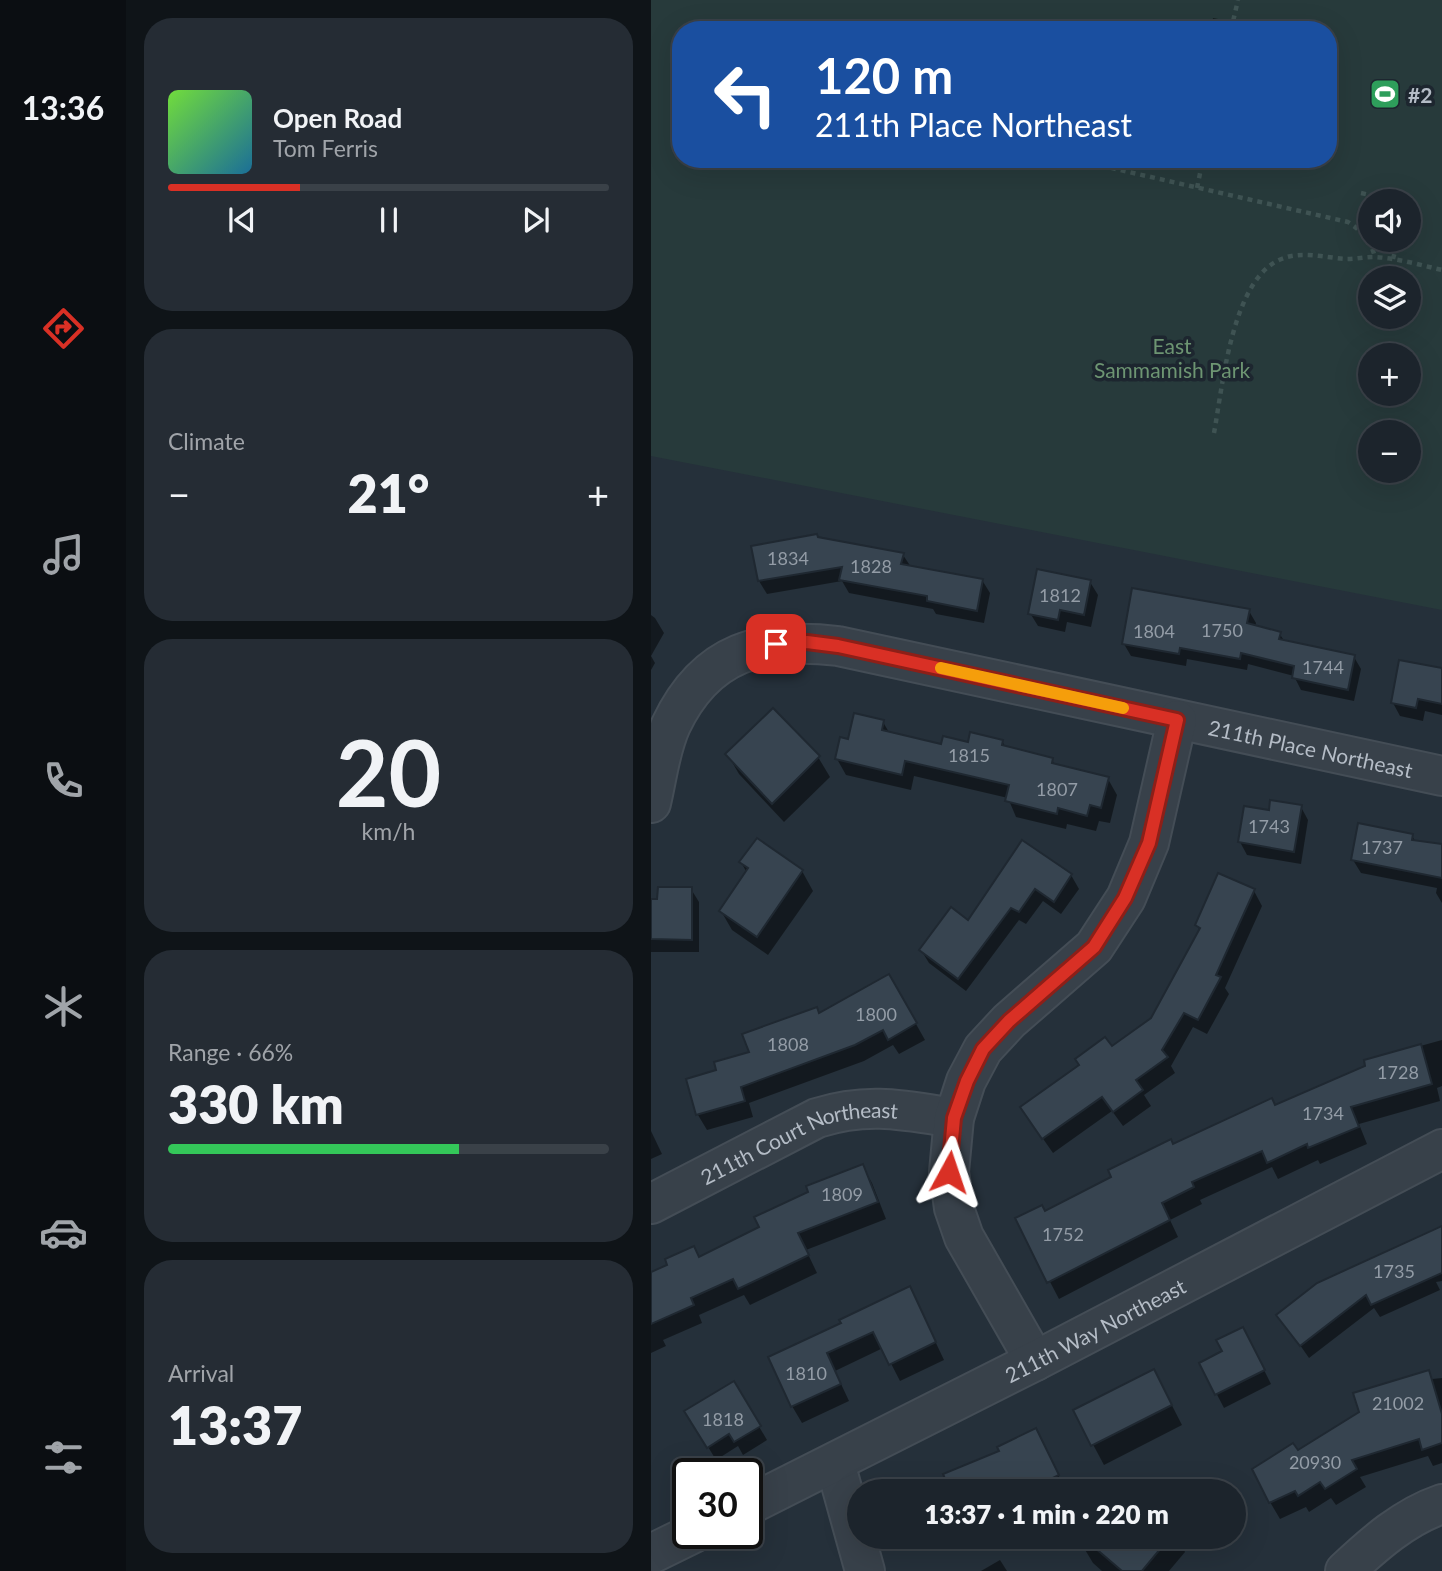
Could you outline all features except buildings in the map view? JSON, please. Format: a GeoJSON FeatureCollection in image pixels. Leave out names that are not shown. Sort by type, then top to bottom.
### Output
{"type":"FeatureCollection","features":[{"type":"Feature","properties":{"kind":"street","name":"211th Place Northeast"},"geometry":{"type":"LineString","coordinates":[[651,803],[671,726],[688,696],[708,672],[749,651],[776,644],[807,642],[838,646],[1442,776]]}},
{"type":"Feature","properties":{"kind":"street"},"geometry":{"type":"LineString","coordinates":[[1035,1361],[964,1237],[954,1208],[949,1172],[954,1118],[967,1081],[983,1049],[1009,1021],[1094,947],[1125,898],[1149,843],[1177,720]]}},
{"type":"Feature","properties":{"kind":"street","name":"211th Court Northeast"},"geometry":{"type":"LineString","coordinates":[[651,1204],[817,1118],[842,1110],[865,1107],[894,1108],[954,1118]]}},
{"type":"Feature","properties":{"kind":"street","name":"211th Way Northeast"},"geometry":{"type":"LineString","coordinates":[[763,1498],[1035,1361],[1442,1149]]}},
{"type":"Feature","properties":{"kind":"street"},"geometry":{"type":"LineString","coordinates":[[835,1463],[865,1571]]}},
{"type":"Feature","properties":{"kind":"street"},"geometry":{"type":"LineString","coordinates":[[1345,1571],[1384,1536],[1422,1511],[1442,1504]]}},
{"type":"Feature","properties":{"kind":"street"},"geometry":{"type":"LineString","coordinates":[[651,1554],[672,1544]]}},
{"type":"Feature","properties":{"kind":"path"},"geometry":{"type":"LineString","coordinates":[[1233,21],[1238,0]]}},
{"type":"Feature","properties":{"kind":"path"},"geometry":{"type":"LineString","coordinates":[[1111,168],[1348,222],[1371,242],[1375,257]]}},
{"type":"Feature","properties":{"kind":"path"},"geometry":{"type":"LineString","coordinates":[[1197,188],[1201,168]]}},
{"type":"Feature","properties":{"kind":"path"},"geometry":{"type":"LineString","coordinates":[[1393,260],[1395,252]]}},
{"type":"Feature","properties":{"kind":"path"},"geometry":{"type":"LineString","coordinates":[[1214,433],[1242,303],[1253,281],[1268,264],[1287,256],[1349,259],[1375,257],[1442,270]]}},
{"type":"Feature","properties":{"kind":"green space","name":"East Sammamish Park"},"geometry":{"type":"Polygon","coordinates":[[[651,0],[1442,0],[1442,610],[651,456],[651,0]]]}},
{"type":"Feature","properties":{"kind":"slow traffic"},"geometry":{"type":"LineString","coordinates":[[941,668],[1123,708]]}},
{"type":"Feature","properties":{"kind":"place","name":"#2"},"geometry":{"type":"Point","coordinates":[1385,94]}},
{"type":"Feature","properties":{"kind":"route"},"geometry":{"type":"LineString","coordinates":[[776,644],[807,642],[838,646],[1177,720],[1149,843],[1125,898],[1094,947],[1009,1021],[983,1049],[967,1081],[954,1118],[949,1172]]}}]}
